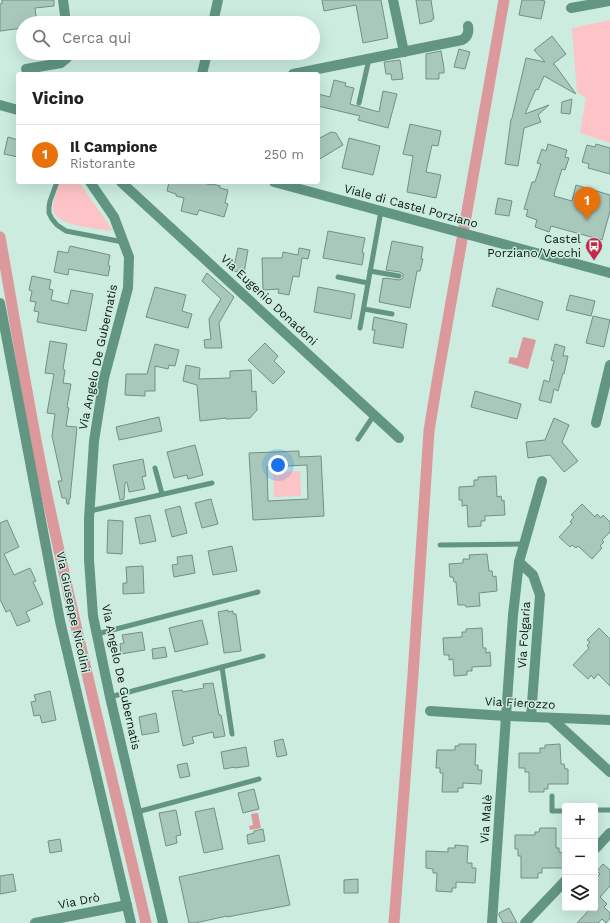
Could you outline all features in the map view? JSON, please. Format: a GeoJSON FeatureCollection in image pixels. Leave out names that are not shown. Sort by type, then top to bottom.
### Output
{"type":"FeatureCollection","features":[{"type":"Feature","properties":{"kind":"street"},"geometry":{"type":"LineString","coordinates":[[63,0],[65,16]]}},
{"type":"Feature","properties":{"kind":"street"},"geometry":{"type":"LineString","coordinates":[[215,16],[218,0]]}},
{"type":"Feature","properties":{"kind":"street"},"geometry":{"type":"LineString","coordinates":[[392,0],[404,52]]}},
{"type":"Feature","properties":{"kind":"street"},"geometry":{"type":"LineString","coordinates":[[571,8],[610,1]]}},
{"type":"Feature","properties":{"kind":"street"},"geometry":{"type":"LineString","coordinates":[[303,72],[463,39],[468,34],[468,26]]}},
{"type":"Feature","properties":{"kind":"street"},"geometry":{"type":"LineString","coordinates":[[26,69],[62,63],[65,60]]}},
{"type":"Feature","properties":{"kind":"street"},"geometry":{"type":"LineString","coordinates":[[202,72],[205,60]]}},
{"type":"Feature","properties":{"kind":"street"},"geometry":{"type":"LineString","coordinates":[[0,105],[16,109]]}},
{"type":"Feature","properties":{"kind":"street","name":"Via Angelo De Gubernatis"},"geometry":{"type":"LineString","coordinates":[[91,184],[114,217],[129,257],[128,288],[104,378],[94,441],[89,560],[93,616],[110,697],[163,923]]}},
{"type":"Feature","properties":{"kind":"street","name":"Via Eugenio Donadoni"},"geometry":{"type":"LineString","coordinates":[[123,184],[399,438]]}},
{"type":"Feature","properties":{"kind":"street","name":"Viale di Castel Porziano"},"geometry":{"type":"LineString","coordinates":[[281,184],[610,273]]}},
{"type":"Feature","properties":{"kind":"street","name":"Via Giuseppe Nicolini"},"geometry":{"type":"LineString","coordinates":[[0,303],[60,621],[131,923]]}},
{"type":"Feature","properties":{"kind":"street"},"geometry":{"type":"LineString","coordinates":[[596,423],[610,366]]}},
{"type":"Feature","properties":{"kind":"street","name":"Via Folgaria"},"geometry":{"type":"LineString","coordinates":[[506,716],[518,562],[542,481]]}},
{"type":"Feature","properties":{"kind":"street","name":"Via Folgaria"},"geometry":{"type":"LineString","coordinates":[[518,562],[533,575],[540,595],[531,717]]}},
{"type":"Feature","properties":{"kind":"street","name":"Via Fierozzo"},"geometry":{"type":"LineString","coordinates":[[430,711],[610,720]]}},
{"type":"Feature","properties":{"kind":"street","name":"Via Malè"},"geometry":{"type":"LineString","coordinates":[[492,923],[506,716]]}},
{"type":"Feature","properties":{"kind":"street"},"geometry":{"type":"LineString","coordinates":[[551,718],[610,772]]}},
{"type":"Feature","properties":{"kind":"street"},"geometry":{"type":"LineString","coordinates":[[598,846],[610,833]]}},
{"type":"Feature","properties":{"kind":"street"},"geometry":{"type":"LineString","coordinates":[[525,923],[562,884]]}},
{"type":"Feature","properties":{"kind":"street","name":"Via Drò"},"geometry":{"type":"LineString","coordinates":[[35,923],[127,905]]}},
{"type":"Feature","properties":{"kind":"lane"},"geometry":{"type":"LineString","coordinates":[[359,103],[369,59]]}},
{"type":"Feature","properties":{"kind":"lane"},"geometry":{"type":"LineString","coordinates":[[56,184],[49,207],[49,213],[56,225],[66,231],[123,242]]}},
{"type":"Feature","properties":{"kind":"lane"},"geometry":{"type":"LineString","coordinates":[[360,328],[381,211]]}},
{"type":"Feature","properties":{"kind":"lane"},"geometry":{"type":"LineString","coordinates":[[370,271],[399,276]]}},
{"type":"Feature","properties":{"kind":"lane"},"geometry":{"type":"LineString","coordinates":[[338,277],[368,283]]}},
{"type":"Feature","properties":{"kind":"lane"},"geometry":{"type":"LineString","coordinates":[[364,308],[392,314]]}},
{"type":"Feature","properties":{"kind":"lane"},"geometry":{"type":"LineString","coordinates":[[358,439],[374,416]]}},
{"type":"Feature","properties":{"kind":"lane"},"geometry":{"type":"LineString","coordinates":[[155,468],[162,494]]}},
{"type":"Feature","properties":{"kind":"lane"},"geometry":{"type":"LineString","coordinates":[[90,511],[212,483]]}},
{"type":"Feature","properties":{"kind":"lane"},"geometry":{"type":"LineString","coordinates":[[440,544],[524,544]]}},
{"type":"Feature","properties":{"kind":"lane"},"geometry":{"type":"LineString","coordinates":[[97,634],[258,592]]}},
{"type":"Feature","properties":{"kind":"lane"},"geometry":{"type":"LineString","coordinates":[[110,697],[263,656]]}},
{"type":"Feature","properties":{"kind":"lane"},"geometry":{"type":"LineString","coordinates":[[222,667],[232,734]]}},
{"type":"Feature","properties":{"kind":"lane"},"geometry":{"type":"LineString","coordinates":[[137,812],[259,779]]}},
{"type":"Feature","properties":{"kind":"lane"},"geometry":{"type":"LineString","coordinates":[[552,796],[552,811],[562,811]]}},
{"type":"Feature","properties":{"kind":"lane"},"geometry":{"type":"LineString","coordinates":[[598,810],[610,810]]}},
{"type":"Feature","properties":{"kind":"shaded area"},"geometry":{"type":"Polygon","coordinates":[[[610,20],[610,143],[580,133],[586,98],[577,92],[572,28],[610,20]]]}},
{"type":"Feature","properties":{"kind":"shaded area"},"geometry":{"type":"Polygon","coordinates":[[[59,184],[80,184],[113,231],[80,226],[63,221],[57,217],[54,212],[53,204],[59,184]]]}},
{"type":"Feature","properties":{"kind":"shaded area"},"geometry":{"type":"Polygon","coordinates":[[[523,337],[536,340],[528,369],[508,363],[510,357],[517,358],[523,337]]]}},
{"type":"Feature","properties":{"kind":"shaded area"},"geometry":{"type":"Polygon","coordinates":[[[300,471],[301,496],[274,497],[273,472],[300,471]]]}},
{"type":"Feature","properties":{"kind":"shaded area"},"geometry":{"type":"Polygon","coordinates":[[[258,813],[261,828],[250,830],[249,826],[253,825],[251,814],[258,813]]]}},
{"type":"Feature","properties":{"kind":"building"},"geometry":{"type":"Polygon","coordinates":[[[2,0],[54,0],[54,6],[35,8],[36,16],[16,16],[16,29],[0,31],[0,4],[2,4],[2,0]]]}},
{"type":"Feature","properties":{"kind":"building"},"geometry":{"type":"Polygon","coordinates":[[[322,0],[381,0],[388,38],[363,43],[356,5],[324,11],[322,0]]]}},
{"type":"Feature","properties":{"kind":"building"},"geometry":{"type":"Polygon","coordinates":[[[416,0],[431,0],[434,19],[432,19],[432,21],[420,24],[416,0]]]}},
{"type":"Feature","properties":{"kind":"building"},"geometry":{"type":"Polygon","coordinates":[[[522,0],[545,1],[541,19],[519,15],[522,0]]]}},
{"type":"Feature","properties":{"kind":"building"},"geometry":{"type":"Polygon","coordinates":[[[552,36],[566,54],[553,64],[576,94],[544,76],[538,90],[536,89],[525,114],[549,105],[538,115],[541,122],[524,128],[518,166],[505,164],[511,119],[526,58],[545,62],[534,50],[552,36]]]}},
{"type":"Feature","properties":{"kind":"building"},"geometry":{"type":"Polygon","coordinates":[[[459,49],[470,52],[465,69],[454,67],[459,49]]]}},
{"type":"Feature","properties":{"kind":"building"},"geometry":{"type":"Polygon","coordinates":[[[441,51],[444,73],[439,73],[439,79],[426,79],[426,54],[441,51]]]}},
{"type":"Feature","properties":{"kind":"building"},"geometry":{"type":"Polygon","coordinates":[[[400,60],[403,79],[392,80],[391,74],[386,74],[384,62],[400,60]]]}},
{"type":"Feature","properties":{"kind":"building"},"geometry":{"type":"Polygon","coordinates":[[[334,80],[346,83],[345,86],[354,88],[350,104],[379,112],[383,91],[397,94],[388,128],[358,120],[360,116],[320,106],[320,94],[330,97],[334,80]]]}},
{"type":"Feature","properties":{"kind":"building"},"geometry":{"type":"Polygon","coordinates":[[[572,99],[570,114],[561,113],[562,102],[572,99]]]}},
{"type":"Feature","properties":{"kind":"building"},"geometry":{"type":"Polygon","coordinates":[[[410,124],[441,131],[438,146],[432,145],[426,172],[441,175],[436,198],[407,192],[413,156],[403,154],[410,124]]]}},
{"type":"Feature","properties":{"kind":"building"},"geometry":{"type":"Polygon","coordinates":[[[331,132],[336,133],[343,145],[320,159],[320,138],[331,132]]]}},
{"type":"Feature","properties":{"kind":"building"},"geometry":{"type":"Polygon","coordinates":[[[8,137],[16,139],[16,157],[4,154],[8,137]]]}},
{"type":"Feature","properties":{"kind":"building"},"geometry":{"type":"Polygon","coordinates":[[[349,138],[380,146],[373,175],[342,168],[349,138]]]}},
{"type":"Feature","properties":{"kind":"building"},"geometry":{"type":"Polygon","coordinates":[[[548,144],[567,150],[565,157],[569,158],[565,170],[562,169],[554,196],[572,201],[576,185],[610,195],[610,211],[602,240],[551,226],[549,232],[535,227],[537,220],[526,216],[528,210],[524,209],[532,182],[535,182],[541,164],[537,163],[542,149],[546,151],[548,144]]]}},
{"type":"Feature","properties":{"kind":"building"},"geometry":{"type":"Polygon","coordinates":[[[596,144],[610,148],[610,174],[588,168],[589,164],[582,162],[587,145],[595,147],[596,144]]]}},
{"type":"Feature","properties":{"kind":"building"},"geometry":{"type":"Polygon","coordinates":[[[169,184],[212,184],[220,186],[220,188],[228,190],[225,203],[228,204],[224,217],[199,210],[197,215],[181,211],[184,198],[167,191],[169,184]]]}},
{"type":"Feature","properties":{"kind":"building"},"geometry":{"type":"Polygon","coordinates":[[[498,198],[512,201],[509,216],[495,214],[498,198]]]}},
{"type":"Feature","properties":{"kind":"building"},"geometry":{"type":"Polygon","coordinates":[[[328,231],[365,238],[362,253],[364,253],[362,265],[323,258],[328,231]]]}},
{"type":"Feature","properties":{"kind":"building"},"geometry":{"type":"Polygon","coordinates":[[[392,241],[423,247],[421,259],[423,259],[420,271],[417,271],[410,308],[379,302],[383,278],[399,280],[403,277],[403,274],[400,272],[386,270],[392,241]]]}},
{"type":"Feature","properties":{"kind":"building"},"geometry":{"type":"Polygon","coordinates":[[[70,246],[110,255],[108,276],[69,269],[68,275],[54,272],[58,251],[68,253],[70,246]]]}},
{"type":"Feature","properties":{"kind":"building"},"geometry":{"type":"Polygon","coordinates":[[[238,248],[248,250],[244,273],[233,271],[238,248]]]}},
{"type":"Feature","properties":{"kind":"building"},"geometry":{"type":"Polygon","coordinates":[[[299,248],[310,250],[308,259],[302,258],[299,277],[293,276],[289,295],[278,293],[279,289],[263,290],[262,258],[282,258],[283,252],[298,255],[299,248]]]}},
{"type":"Feature","properties":{"kind":"building"},"geometry":{"type":"Polygon","coordinates":[[[207,273],[234,297],[219,323],[222,348],[205,348],[204,340],[211,339],[209,319],[221,299],[202,281],[207,273]]]}},
{"type":"Feature","properties":{"kind":"building"},"geometry":{"type":"Polygon","coordinates":[[[32,276],[51,280],[49,289],[53,290],[51,300],[68,304],[71,290],[93,294],[86,331],[37,322],[39,312],[34,311],[36,302],[30,301],[32,291],[29,290],[32,276]]]}},
{"type":"Feature","properties":{"kind":"building"},"geometry":{"type":"Polygon","coordinates":[[[155,287],[186,295],[182,311],[192,314],[188,328],[146,317],[155,287]]]}},
{"type":"Feature","properties":{"kind":"building"},"geometry":{"type":"Polygon","coordinates":[[[318,287],[355,294],[351,319],[314,312],[318,287]]]}},
{"type":"Feature","properties":{"kind":"building"},"geometry":{"type":"Polygon","coordinates":[[[497,288],[543,302],[538,320],[492,306],[497,288]]]}},
{"type":"Feature","properties":{"kind":"building"},"geometry":{"type":"Polygon","coordinates":[[[570,295],[595,301],[591,316],[566,310],[570,295]]]}},
{"type":"Feature","properties":{"kind":"building"},"geometry":{"type":"Polygon","coordinates":[[[593,316],[610,320],[604,347],[586,343],[593,316]]]}},
{"type":"Feature","properties":{"kind":"building"},"geometry":{"type":"Polygon","coordinates":[[[374,317],[407,324],[403,348],[373,343],[375,330],[372,330],[374,317]]]}},
{"type":"Feature","properties":{"kind":"building"},"geometry":{"type":"Polygon","coordinates":[[[50,341],[67,344],[63,369],[65,370],[63,383],[71,384],[67,407],[69,408],[66,426],[77,427],[69,504],[67,504],[66,498],[62,498],[58,481],[62,481],[52,436],[55,414],[47,413],[54,374],[45,373],[50,341]]]}},
{"type":"Feature","properties":{"kind":"building"},"geometry":{"type":"Polygon","coordinates":[[[265,343],[278,356],[274,361],[285,372],[273,384],[248,360],[265,343]]]}},
{"type":"Feature","properties":{"kind":"building"},"geometry":{"type":"Polygon","coordinates":[[[155,344],[179,350],[175,366],[169,365],[168,369],[155,366],[155,391],[145,391],[145,396],[125,395],[126,374],[147,374],[155,344]]]}},
{"type":"Feature","properties":{"kind":"building"},"geometry":{"type":"Polygon","coordinates":[[[555,344],[565,347],[563,356],[568,356],[558,391],[554,389],[551,403],[539,400],[544,380],[549,382],[554,361],[551,360],[555,344]]]}},
{"type":"Feature","properties":{"kind":"building"},"geometry":{"type":"Polygon","coordinates":[[[186,365],[200,368],[199,379],[230,378],[230,371],[251,370],[252,392],[256,391],[257,410],[250,418],[226,418],[200,421],[197,385],[183,381],[186,365]]]}},
{"type":"Feature","properties":{"kind":"building"},"geometry":{"type":"Polygon","coordinates":[[[475,391],[521,404],[517,419],[471,407],[475,391]]]}},
{"type":"Feature","properties":{"kind":"building"},"geometry":{"type":"Polygon","coordinates":[[[159,417],[162,431],[119,440],[116,427],[159,417]]]}},
{"type":"Feature","properties":{"kind":"building"},"geometry":{"type":"Polygon","coordinates":[[[554,418],[569,425],[562,442],[578,461],[564,472],[550,455],[528,458],[526,442],[545,440],[554,418]]]}},
{"type":"Feature","properties":{"kind":"building"},"geometry":{"type":"Polygon","coordinates":[[[195,445],[203,475],[188,479],[187,475],[174,478],[167,452],[195,445]]]}},
{"type":"Feature","properties":{"kind":"building"},"geometry":{"type":"Polygon","coordinates":[[[299,451],[299,457],[321,456],[324,516],[253,520],[249,453],[299,451]],[[307,465],[267,467],[268,501],[308,499],[307,465]]]}},
{"type":"Feature","properties":{"kind":"building"},"geometry":{"type":"Polygon","coordinates":[[[143,459],[146,476],[142,477],[145,489],[129,492],[127,482],[125,483],[124,499],[120,500],[113,465],[143,459]]]}},
{"type":"Feature","properties":{"kind":"building"},"geometry":{"type":"Polygon","coordinates":[[[496,476],[497,497],[501,496],[502,501],[504,500],[505,515],[485,516],[485,521],[481,521],[481,526],[468,527],[467,505],[462,506],[462,500],[459,500],[459,487],[474,486],[474,480],[478,480],[478,477],[496,476]]]}},
{"type":"Feature","properties":{"kind":"building"},"geometry":{"type":"Polygon","coordinates":[[[211,499],[218,524],[202,528],[195,503],[211,499]]]}},
{"type":"Feature","properties":{"kind":"building"},"geometry":{"type":"Polygon","coordinates":[[[582,504],[595,517],[597,514],[601,518],[603,515],[610,522],[610,532],[602,540],[604,542],[600,546],[602,548],[592,559],[578,546],[576,548],[572,545],[570,547],[559,537],[572,523],[570,522],[574,517],[571,515],[582,504]]]}},
{"type":"Feature","properties":{"kind":"building"},"geometry":{"type":"Polygon","coordinates":[[[180,506],[187,533],[172,537],[165,510],[180,506]]]}},
{"type":"Feature","properties":{"kind":"building"},"geometry":{"type":"Polygon","coordinates":[[[150,515],[156,541],[140,544],[135,518],[150,515]]]}},
{"type":"Feature","properties":{"kind":"building"},"geometry":{"type":"Polygon","coordinates":[[[7,520],[19,547],[4,554],[14,575],[30,568],[36,581],[33,582],[43,604],[26,612],[30,621],[17,626],[10,610],[6,612],[0,599],[0,523],[7,520]]]}},
{"type":"Feature","properties":{"kind":"building"},"geometry":{"type":"Polygon","coordinates":[[[108,520],[123,521],[122,554],[107,553],[108,520]]]}},
{"type":"Feature","properties":{"kind":"building"},"geometry":{"type":"Polygon","coordinates":[[[232,546],[237,571],[213,575],[208,551],[232,546]]]}},
{"type":"Feature","properties":{"kind":"building"},"geometry":{"type":"Polygon","coordinates":[[[487,554],[489,571],[492,571],[493,577],[496,576],[497,591],[479,593],[480,606],[466,607],[465,605],[458,605],[456,582],[454,582],[453,577],[450,577],[449,564],[463,563],[463,559],[470,559],[469,555],[487,554]]]}},
{"type":"Feature","properties":{"kind":"building"},"geometry":{"type":"Polygon","coordinates":[[[192,555],[195,573],[174,577],[172,565],[178,564],[177,557],[192,555]]]}},
{"type":"Feature","properties":{"kind":"building"},"geometry":{"type":"Polygon","coordinates":[[[143,566],[144,593],[123,594],[123,583],[127,583],[126,567],[143,566]]]}},
{"type":"Feature","properties":{"kind":"building"},"geometry":{"type":"Polygon","coordinates":[[[228,610],[228,612],[233,611],[233,614],[236,614],[241,651],[224,653],[218,612],[228,610]]]}},
{"type":"Feature","properties":{"kind":"building"},"geometry":{"type":"Polygon","coordinates":[[[202,620],[208,644],[175,652],[169,628],[202,620]]]}},
{"type":"Feature","properties":{"kind":"building"},"geometry":{"type":"Polygon","coordinates":[[[482,628],[483,648],[486,648],[486,653],[490,652],[491,666],[472,667],[472,671],[467,671],[467,675],[454,676],[453,659],[449,660],[449,655],[444,655],[443,638],[462,637],[462,632],[466,632],[466,629],[482,628]]]}},
{"type":"Feature","properties":{"kind":"building"},"geometry":{"type":"Polygon","coordinates":[[[599,628],[610,639],[610,686],[598,674],[594,679],[591,675],[588,679],[573,665],[589,648],[587,646],[590,642],[587,640],[599,628]]]}},
{"type":"Feature","properties":{"kind":"building"},"geometry":{"type":"Polygon","coordinates":[[[142,632],[145,650],[121,654],[120,644],[124,643],[122,635],[142,632]]]}},
{"type":"Feature","properties":{"kind":"building"},"geometry":{"type":"Polygon","coordinates":[[[165,647],[167,657],[153,659],[152,649],[165,647]]]}},
{"type":"Feature","properties":{"kind":"building"},"geometry":{"type":"Polygon","coordinates":[[[213,683],[219,715],[221,715],[225,736],[214,738],[213,732],[192,737],[194,743],[183,746],[172,691],[182,690],[183,692],[204,688],[203,684],[213,683]]]}},
{"type":"Feature","properties":{"kind":"building"},"geometry":{"type":"Polygon","coordinates":[[[50,691],[56,720],[42,723],[40,715],[34,716],[31,702],[36,701],[34,695],[50,691]]]}},
{"type":"Feature","properties":{"kind":"building"},"geometry":{"type":"Polygon","coordinates":[[[156,713],[159,732],[142,735],[139,717],[156,713]]]}},
{"type":"Feature","properties":{"kind":"building"},"geometry":{"type":"Polygon","coordinates":[[[283,739],[287,755],[277,757],[274,741],[283,739]]]}},
{"type":"Feature","properties":{"kind":"building"},"geometry":{"type":"Polygon","coordinates":[[[459,744],[476,744],[475,765],[478,765],[478,770],[482,770],[481,784],[463,783],[463,788],[458,788],[458,792],[442,792],[443,773],[440,773],[440,768],[436,768],[437,750],[455,750],[455,746],[459,746],[459,744]]]}},
{"type":"Feature","properties":{"kind":"building"},"geometry":{"type":"Polygon","coordinates":[[[560,744],[561,764],[564,764],[565,769],[568,769],[568,784],[548,784],[548,789],[544,789],[544,792],[529,792],[529,772],[525,772],[525,768],[519,768],[519,753],[540,753],[540,748],[545,748],[545,745],[560,744]]]}},
{"type":"Feature","properties":{"kind":"building"},"geometry":{"type":"Polygon","coordinates":[[[246,747],[249,766],[224,769],[221,752],[246,747]]]}},
{"type":"Feature","properties":{"kind":"building"},"geometry":{"type":"Polygon","coordinates":[[[187,763],[190,776],[180,778],[177,765],[187,763]]]}},
{"type":"Feature","properties":{"kind":"building"},"geometry":{"type":"Polygon","coordinates":[[[254,789],[259,809],[243,813],[238,793],[254,789]]]}},
{"type":"Feature","properties":{"kind":"building"},"geometry":{"type":"Polygon","coordinates":[[[214,808],[223,849],[204,853],[195,812],[214,808]]]}},
{"type":"Feature","properties":{"kind":"building"},"geometry":{"type":"Polygon","coordinates":[[[176,810],[181,835],[176,836],[177,843],[166,846],[159,813],[176,810]]]}},
{"type":"Feature","properties":{"kind":"building"},"geometry":{"type":"Polygon","coordinates":[[[540,828],[556,828],[556,848],[559,848],[559,852],[562,853],[562,868],[542,868],[542,873],[538,873],[538,878],[521,878],[521,856],[518,856],[518,849],[515,849],[515,835],[535,835],[535,832],[539,832],[540,828]]]}},
{"type":"Feature","properties":{"kind":"building"},"geometry":{"type":"Polygon","coordinates":[[[263,829],[265,841],[248,844],[247,835],[254,833],[254,831],[263,829]]]}},
{"type":"Feature","properties":{"kind":"building"},"geometry":{"type":"Polygon","coordinates":[[[60,839],[62,851],[50,853],[48,841],[60,839]]]}},
{"type":"Feature","properties":{"kind":"building"},"geometry":{"type":"Polygon","coordinates":[[[455,845],[468,846],[467,863],[472,863],[472,868],[476,868],[475,883],[456,882],[456,888],[452,888],[452,892],[436,891],[437,873],[433,873],[433,869],[426,868],[426,851],[448,852],[448,848],[455,848],[455,845]]]}},
{"type":"Feature","properties":{"kind":"building"},"geometry":{"type":"Polygon","coordinates":[[[279,855],[290,905],[189,923],[179,877],[279,855]]]}},
{"type":"Feature","properties":{"kind":"building"},"geometry":{"type":"Polygon","coordinates":[[[603,864],[610,870],[610,886],[600,897],[607,904],[604,907],[610,913],[610,918],[606,923],[602,919],[598,923],[577,923],[588,911],[598,911],[598,876],[600,874],[598,870],[603,864]]]}},
{"type":"Feature","properties":{"kind":"building"},"geometry":{"type":"Polygon","coordinates":[[[13,874],[16,891],[0,894],[0,876],[13,874]]]}},
{"type":"Feature","properties":{"kind":"building"},"geometry":{"type":"Polygon","coordinates":[[[358,879],[358,893],[344,893],[344,880],[358,879]]]}},
{"type":"Feature","properties":{"kind":"building"},"geometry":{"type":"Polygon","coordinates":[[[509,908],[517,923],[503,923],[499,913],[509,908]]]}},
{"type":"Feature","properties":{"kind":"waterway"},"geometry":{"type":"LineString","coordinates":[[394,923],[413,675],[429,431],[504,0]]}},
{"type":"Feature","properties":{"kind":"waterway"},"geometry":{"type":"LineString","coordinates":[[0,237],[45,486],[146,923]]}},
{"type":"Feature","properties":{"kind":"place","name":"Il Campione"},"geometry":{"type":"Point","coordinates":[587,220]}},
{"type":"Feature","properties":{"kind":"place","name":"Castel Porziano/Vecchi"},"geometry":{"type":"Point","coordinates":[594,261]}}]}
